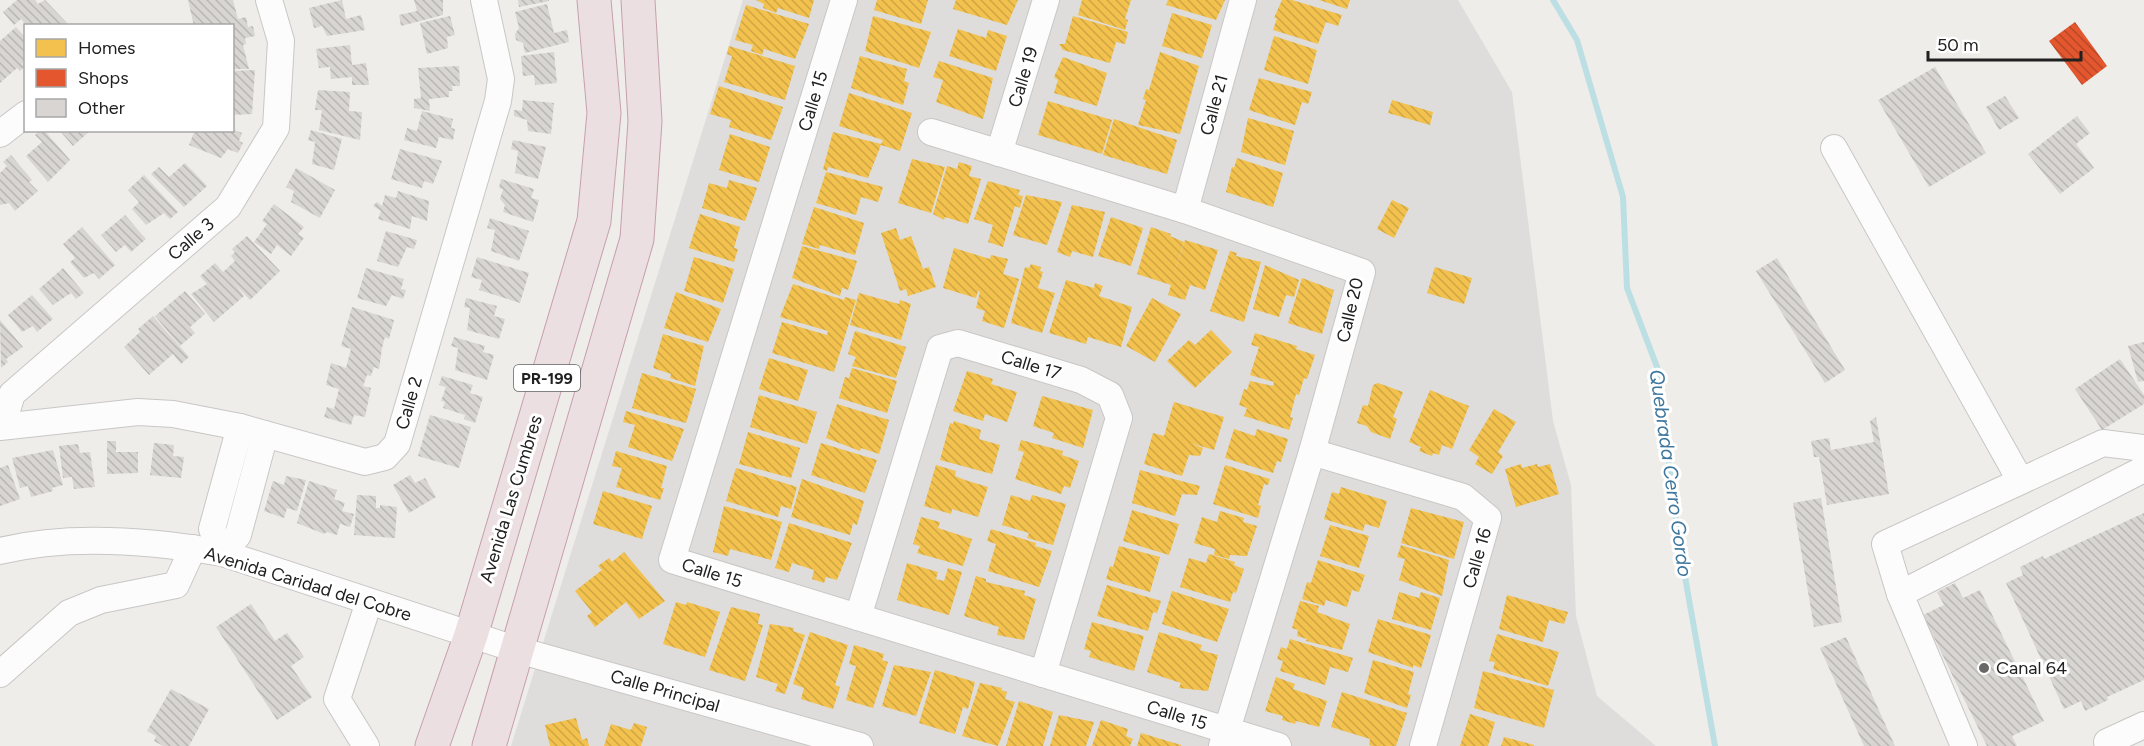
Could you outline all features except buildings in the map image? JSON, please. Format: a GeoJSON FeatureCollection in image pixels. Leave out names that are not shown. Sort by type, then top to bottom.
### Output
{"type":"FeatureCollection","features":[{"type":"Feature","properties":{"kind":"highway","name":"Avenida Las Cumbres"},"geometry":{"type":"LineString","coordinates":[[432,746],[471,635],[594,221],[604,113],[594,0]]}},
{"type":"Feature","properties":{"kind":"highway","name":"PR-199"},"geometry":{"type":"LineString","coordinates":[[489,746],[637,239],[645,121],[638,0]]}},
{"type":"Feature","properties":{"kind":"street","name":"Calle 3"},"geometry":{"type":"LineString","coordinates":[[1,427],[12,394],[228,207],[276,128],[281,41],[269,0]]}},
{"type":"Feature","properties":{"kind":"street","name":"Calle 2"},"geometry":{"type":"LineString","coordinates":[[1,427],[138,412],[173,414],[240,427],[365,462],[385,457],[397,444],[498,101],[501,79],[484,0]]}},
{"type":"Feature","properties":{"kind":"street","name":"Calle 15"},"geometry":{"type":"LineString","coordinates":[[843,0],[672,560],[1043,674],[1225,738],[1278,746]]}},
{"type":"Feature","properties":{"kind":"street","name":"Calle 19"},"geometry":{"type":"LineString","coordinates":[[999,153],[1046,0]]}},
{"type":"Feature","properties":{"kind":"street","name":"Calle 21"},"geometry":{"type":"LineString","coordinates":[[1185,210],[1243,0]]}},
{"type":"Feature","properties":{"kind":"street"},"geometry":{"type":"LineString","coordinates":[[0,134],[24,116]]}},
{"type":"Feature","properties":{"kind":"street","name":"Calle 20"},"geometry":{"type":"LineString","coordinates":[[931,132],[1185,210],[1362,272],[1312,452],[1225,738]]}},
{"type":"Feature","properties":{"kind":"street"},"geometry":{"type":"LineString","coordinates":[[1833,148],[2020,480]]}},
{"type":"Feature","properties":{"kind":"street","name":"Calle 17"},"geometry":{"type":"LineString","coordinates":[[858,617],[940,348],[958,343],[1070,377],[1110,394],[1119,418],[1043,674]]}},
{"type":"Feature","properties":{"kind":"street"},"geometry":{"type":"LineString","coordinates":[[240,427],[212,529],[222,553],[238,535],[265,434]]}},
{"type":"Feature","properties":{"kind":"street"},"geometry":{"type":"LineString","coordinates":[[1964,746],[1900,594],[1885,544],[2103,443],[2144,448]]}},
{"type":"Feature","properties":{"kind":"street","name":"Calle 16"},"geometry":{"type":"LineString","coordinates":[[1312,452],[1463,497],[1488,518],[1424,746]]}},
{"type":"Feature","properties":{"kind":"street"},"geometry":{"type":"LineString","coordinates":[[1900,594],[2144,469]]}},
{"type":"Feature","properties":{"kind":"street","name":"Avenida Caridad del Cobre"},"geometry":{"type":"LineString","coordinates":[[0,551],[24,545],[119,542],[194,548],[222,553],[471,635]]}},
{"type":"Feature","properties":{"kind":"street"},"geometry":{"type":"LineString","coordinates":[[0,674],[69,613],[101,600],[176,585],[194,548]]}},
{"type":"Feature","properties":{"kind":"street"},"geometry":{"type":"LineString","coordinates":[[366,746],[337,699],[369,602]]}},
{"type":"Feature","properties":{"kind":"street","name":"Calle Principal"},"geometry":{"type":"LineString","coordinates":[[471,635],[860,746]]}},
{"type":"Feature","properties":{"kind":"street"},"geometry":{"type":"LineString","coordinates":[[2107,742],[2144,725]]}},
{"type":"Feature","properties":{"kind":"shaded area"},"geometry":{"type":"Polygon","coordinates":[[[743,0],[1458,0],[1512,92],[1553,421],[1571,485],[1576,616],[1597,696],[1656,746],[511,746],[743,0]]]}},
{"type":"Feature","properties":{"kind":"waterway","name":"Quebrada Cerro Gordo"},"geometry":{"type":"LineString","coordinates":[[1553,0],[1577,40],[1623,197],[1627,288],[1657,367],[1679,543],[1715,746]]}},
{"type":"Feature","properties":{"kind":"place","name":"Canal 64"},"geometry":{"type":"Point","coordinates":[1984,668]}}]}
